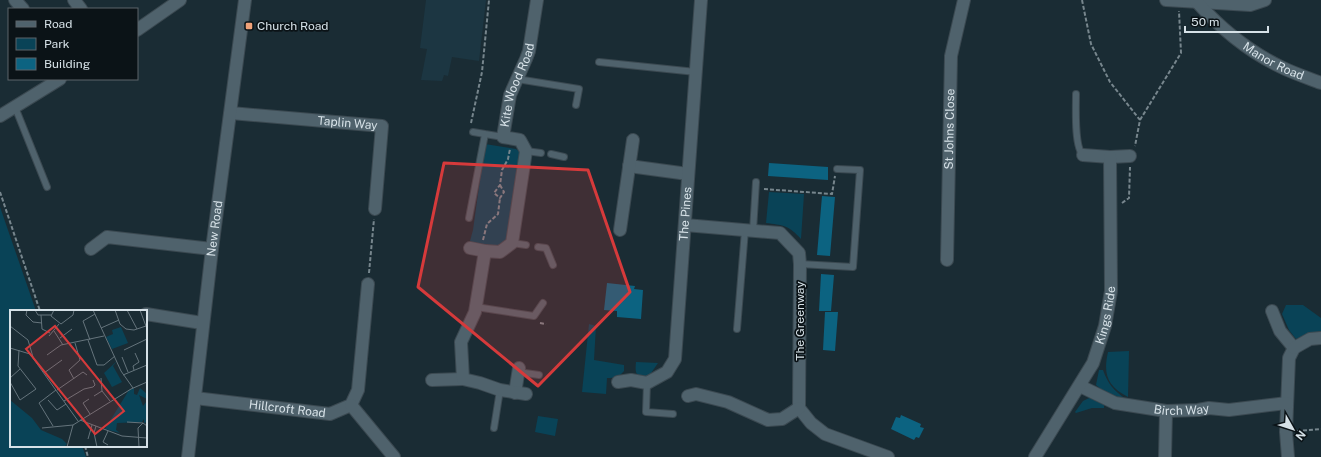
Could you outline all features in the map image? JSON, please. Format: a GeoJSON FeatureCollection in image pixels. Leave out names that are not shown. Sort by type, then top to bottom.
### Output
{"type":"FeatureCollection","features":[{"type":"Feature","properties":{"kind":"street"},"geometry":{"type":"LineString","coordinates":[[16,0],[22,8]]}},
{"type":"Feature","properties":{"kind":"street"},"geometry":{"type":"LineString","coordinates":[[74,0],[80,8]]}},
{"type":"Feature","properties":{"kind":"street"},"geometry":{"type":"LineString","coordinates":[[138,29],[180,0]]}},
{"type":"Feature","properties":{"kind":"street","name":"New Road"},"geometry":{"type":"LineString","coordinates":[[188,457],[202,323],[245,0]]}},
{"type":"Feature","properties":{"kind":"street","name":"Kite Wood Road"},"geometry":{"type":"LineString","coordinates":[[526,151],[520,140],[507,138],[510,95],[526,59],[537,0]]}},
{"type":"Feature","properties":{"kind":"street","name":"The Pines"},"geometry":{"type":"LineString","coordinates":[[647,383],[667,372],[675,359],[701,0]]}},
{"type":"Feature","properties":{"kind":"street","name":"St Johns Close"},"geometry":{"type":"LineString","coordinates":[[947,260],[951,56],[964,0]]}},
{"type":"Feature","properties":{"kind":"street"},"geometry":{"type":"LineString","coordinates":[[1166,0],[1250,5],[1265,0]]}},
{"type":"Feature","properties":{"kind":"street","name":"Manor Road"},"geometry":{"type":"LineString","coordinates":[[1196,1],[1213,20],[1240,42],[1281,67],[1321,83]]}},
{"type":"Feature","properties":{"kind":"street"},"geometry":{"type":"LineString","coordinates":[[0,116],[58,80]]}},
{"type":"Feature","properties":{"kind":"street","name":"Taplin Way"},"geometry":{"type":"LineString","coordinates":[[231,113],[382,126],[375,209]]}},
{"type":"Feature","properties":{"kind":"street"},"geometry":{"type":"LineString","coordinates":[[620,230],[633,140]]}},
{"type":"Feature","properties":{"kind":"street"},"geometry":{"type":"LineString","coordinates":[[470,248],[500,252],[512,243],[526,151]]}},
{"type":"Feature","properties":{"kind":"street"},"geometry":{"type":"LineString","coordinates":[[1083,155],[1110,157],[1130,156]]}},
{"type":"Feature","properties":{"kind":"street","name":"Kings Ride"},"geometry":{"type":"LineString","coordinates":[[1035,457],[1093,363],[1105,326],[1111,290],[1110,157]]}},
{"type":"Feature","properties":{"kind":"street"},"geometry":{"type":"LineString","coordinates":[[629,166],[688,174]]}},
{"type":"Feature","properties":{"kind":"street","name":"The Greenway"},"geometry":{"type":"LineString","coordinates":[[685,225],[780,233],[799,253],[799,408]]}},
{"type":"Feature","properties":{"kind":"street"},"geometry":{"type":"LineString","coordinates":[[91,248],[107,237],[212,249]]}},
{"type":"Feature","properties":{"kind":"street"},"geometry":{"type":"LineString","coordinates":[[462,379],[461,342],[476,307],[485,251]]}},
{"type":"Feature","properties":{"kind":"street"},"geometry":{"type":"LineString","coordinates":[[368,284],[358,390],[351,405],[394,457]]}},
{"type":"Feature","properties":{"kind":"street"},"geometry":{"type":"LineString","coordinates":[[1272,311],[1280,331],[1294,348]]}},
{"type":"Feature","properties":{"kind":"street"},"geometry":{"type":"LineString","coordinates":[[147,314],[202,323]]}},
{"type":"Feature","properties":{"kind":"street"},"geometry":{"type":"LineString","coordinates":[[1288,457],[1286,432],[1289,358],[1294,348],[1310,339],[1321,338]]}},
{"type":"Feature","properties":{"kind":"street"},"geometry":{"type":"LineString","coordinates":[[432,380],[462,379],[500,390],[520,393],[519,370]]}},
{"type":"Feature","properties":{"kind":"street"},"geometry":{"type":"LineString","coordinates":[[618,382],[631,380],[647,383]]}},
{"type":"Feature","properties":{"kind":"street","name":"Birch Way"},"geometry":{"type":"LineString","coordinates":[[1080,386],[1115,403],[1166,411],[1198,410],[1209,408],[1229,410],[1287,404]]}},
{"type":"Feature","properties":{"kind":"street"},"geometry":{"type":"LineString","coordinates":[[688,396],[696,394],[728,402],[768,420],[782,419],[799,408],[811,423],[825,434],[888,457]]}},
{"type":"Feature","properties":{"kind":"street","name":"Hillcroft Road"},"geometry":{"type":"LineString","coordinates":[[195,398],[330,414],[351,405]]}},
{"type":"Feature","properties":{"kind":"street"},"geometry":{"type":"LineString","coordinates":[[1165,457],[1166,411]]}},
{"type":"Feature","properties":{"kind":"lane"},"geometry":{"type":"LineString","coordinates":[[598,62],[696,72]]}},
{"type":"Feature","properties":{"kind":"lane"},"geometry":{"type":"LineString","coordinates":[[516,79],[579,90],[576,105]]}},
{"type":"Feature","properties":{"kind":"lane"},"geometry":{"type":"LineString","coordinates":[[1076,94],[1077,137],[1080,153],[1083,155]]}},
{"type":"Feature","properties":{"kind":"lane"},"geometry":{"type":"LineString","coordinates":[[15,107],[47,187]]}},
{"type":"Feature","properties":{"kind":"lane"},"geometry":{"type":"LineString","coordinates":[[473,132],[507,138]]}},
{"type":"Feature","properties":{"kind":"lane"},"geometry":{"type":"LineString","coordinates":[[469,218],[484,134]]}},
{"type":"Feature","properties":{"kind":"lane"},"geometry":{"type":"LineString","coordinates":[[526,151],[541,152]]}},
{"type":"Feature","properties":{"kind":"lane"},"geometry":{"type":"LineString","coordinates":[[552,154],[564,157]]}},
{"type":"Feature","properties":{"kind":"lane"},"geometry":{"type":"LineString","coordinates":[[800,264],[853,267],[860,170],[837,169]]}},
{"type":"Feature","properties":{"kind":"lane"},"geometry":{"type":"LineString","coordinates":[[737,329],[755,185]]}},
{"type":"Feature","properties":{"kind":"lane"},"geometry":{"type":"LineString","coordinates":[[512,243],[526,245]]}},
{"type":"Feature","properties":{"kind":"lane"},"geometry":{"type":"LineString","coordinates":[[538,247],[546,248],[553,265]]}},
{"type":"Feature","properties":{"kind":"lane"},"geometry":{"type":"LineString","coordinates":[[476,307],[534,316],[543,303]]}},
{"type":"Feature","properties":{"kind":"lane"},"geometry":{"type":"LineString","coordinates":[[519,370],[539,375]]}},
{"type":"Feature","properties":{"kind":"lane"},"geometry":{"type":"LineString","coordinates":[[647,383],[646,412],[673,414]]}},
{"type":"Feature","properties":{"kind":"lane"},"geometry":{"type":"LineString","coordinates":[[494,428],[500,390]]}},
{"type":"Feature","properties":{"kind":"path"},"geometry":{"type":"LineString","coordinates":[[473,132],[471,124],[482,72],[489,0]]}},
{"type":"Feature","properties":{"kind":"path"},"geometry":{"type":"LineString","coordinates":[[1082,0],[1091,44],[1110,82],[1140,120]]}},
{"type":"Feature","properties":{"kind":"path"},"geometry":{"type":"LineString","coordinates":[[1119,205],[1130,198],[1130,156],[1134,149],[1140,120],[1181,53],[1179,1]]}},
{"type":"Feature","properties":{"kind":"path"},"geometry":{"type":"LineString","coordinates":[[500,198],[494,193],[500,185],[502,170],[508,159],[507,138]]}},
{"type":"Feature","properties":{"kind":"path"},"geometry":{"type":"LineString","coordinates":[[755,185],[832,194],[837,169]]}},
{"type":"Feature","properties":{"kind":"path"},"geometry":{"type":"LineString","coordinates":[[485,251],[482,245],[487,224],[498,214],[500,198],[504,192],[500,185]]}},
{"type":"Feature","properties":{"kind":"path"},"geometry":{"type":"LineString","coordinates":[[0,192],[40,310]]}},
{"type":"Feature","properties":{"kind":"path"},"geometry":{"type":"LineString","coordinates":[[368,284],[375,209]]}},
{"type":"Feature","properties":{"kind":"path"},"geometry":{"type":"LineString","coordinates":[[1286,432],[1321,429]]}},
{"type":"Feature","properties":{"kind":"path"},"geometry":{"type":"LineString","coordinates":[[85,447],[88,457]]}},
{"type":"Feature","properties":{"kind":"highlighted area"},"geometry":{"type":"Polygon","coordinates":[[[444,163],[588,170],[630,292],[538,386],[418,287],[444,163]]]}},
{"type":"Feature","properties":{"kind":"shaded area"},"geometry":{"type":"Polygon","coordinates":[[[426,0],[486,0],[479,61],[452,57],[448,76],[444,75],[442,81],[421,80],[427,49],[420,48],[426,0]]]}},
{"type":"Feature","properties":{"kind":"green space"},"geometry":{"type":"Polygon","coordinates":[[[485,144],[516,149],[520,152],[506,240],[502,246],[496,248],[472,245],[470,241],[473,230],[485,144]]]}},
{"type":"Feature","properties":{"kind":"green space"},"geometry":{"type":"Polygon","coordinates":[[[769,192],[804,194],[801,239],[785,226],[766,223],[769,192]]]}},
{"type":"Feature","properties":{"kind":"green space"},"geometry":{"type":"Polygon","coordinates":[[[0,207],[36,310],[10,310],[10,447],[82,447],[86,457],[0,457],[0,207]]]}},
{"type":"Feature","properties":{"kind":"green space"},"geometry":{"type":"Polygon","coordinates":[[[1286,305],[1303,305],[1321,318],[1321,332],[1311,333],[1296,339],[1289,330],[1282,314],[1286,305]]]}},
{"type":"Feature","properties":{"kind":"green space"},"geometry":{"type":"Polygon","coordinates":[[[589,324],[596,326],[594,360],[624,365],[624,371],[619,376],[607,378],[606,394],[582,392],[589,324]]]}},
{"type":"Feature","properties":{"kind":"green space"},"geometry":{"type":"Polygon","coordinates":[[[1129,351],[1128,397],[1111,384],[1108,379],[1106,367],[1108,352],[1129,351]]]}},
{"type":"Feature","properties":{"kind":"green space"},"geometry":{"type":"Polygon","coordinates":[[[636,362],[658,363],[647,379],[640,377],[637,374],[636,362]]]}},
{"type":"Feature","properties":{"kind":"green space"},"geometry":{"type":"Polygon","coordinates":[[[1099,370],[1103,370],[1112,387],[1126,399],[1125,400],[1102,390],[1096,385],[1099,370]]]}},
{"type":"Feature","properties":{"kind":"green space"},"geometry":{"type":"Polygon","coordinates":[[[1089,398],[1097,398],[1104,402],[1104,408],[1092,408],[1076,413],[1075,412],[1083,401],[1089,398]]]}},
{"type":"Feature","properties":{"kind":"green space"},"geometry":{"type":"Polygon","coordinates":[[[538,416],[558,419],[555,436],[535,432],[538,416]]]}},
{"type":"Feature","properties":{"kind":"building"},"geometry":{"type":"Polygon","coordinates":[[[769,163],[828,167],[828,180],[768,176],[769,163]]]}},
{"type":"Feature","properties":{"kind":"building"},"geometry":{"type":"Polygon","coordinates":[[[822,196],[835,197],[830,256],[817,255],[822,196]]]}},
{"type":"Feature","properties":{"kind":"building"},"geometry":{"type":"Polygon","coordinates":[[[821,274],[834,275],[831,311],[819,311],[821,274]]]}},
{"type":"Feature","properties":{"kind":"building"},"geometry":{"type":"Polygon","coordinates":[[[607,283],[635,286],[634,289],[643,290],[641,319],[617,317],[617,311],[604,310],[607,283]]]}},
{"type":"Feature","properties":{"kind":"building"},"geometry":{"type":"Polygon","coordinates":[[[825,312],[838,312],[835,351],[823,350],[825,312]]]}},
{"type":"Feature","properties":{"kind":"building"},"geometry":{"type":"Polygon","coordinates":[[[901,415],[921,424],[920,427],[924,428],[919,438],[916,437],[914,440],[891,429],[896,417],[900,418],[901,415]]]}},
{"type":"Feature","properties":{"kind":"place","name":"Church Road"},"geometry":{"type":"Point","coordinates":[249,26]}}]}
